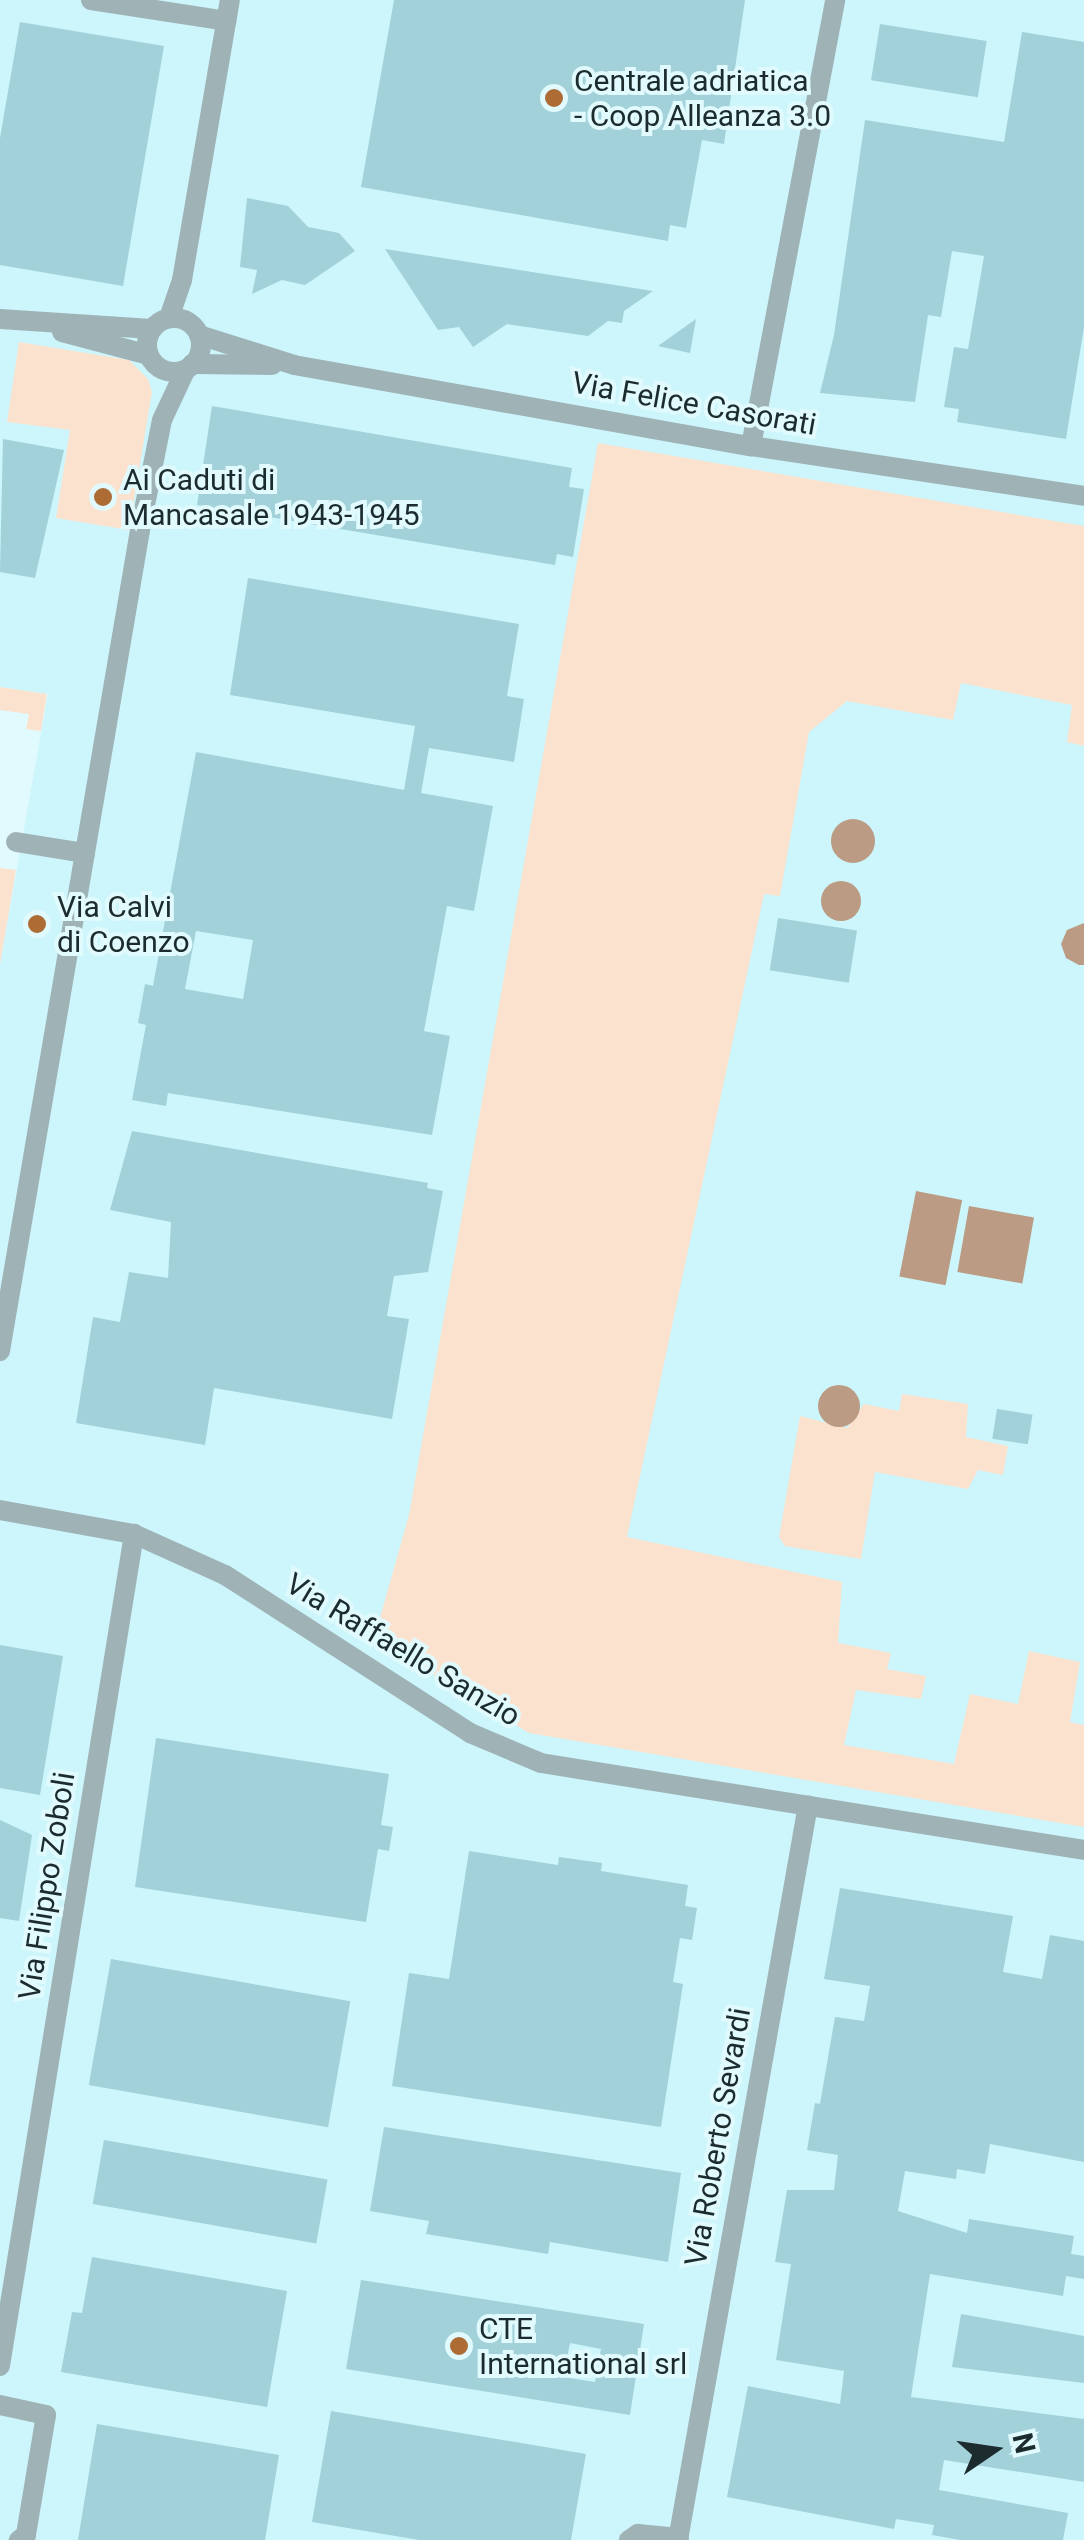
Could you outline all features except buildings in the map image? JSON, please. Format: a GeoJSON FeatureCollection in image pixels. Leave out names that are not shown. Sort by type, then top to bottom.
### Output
{"type":"FeatureCollection","features":[{"type":"Feature","properties":{"kind":"street"},"geometry":{"type":"LineString","coordinates":[[91,0],[226,22]]}},
{"type":"Feature","properties":{"kind":"street"},"geometry":{"type":"LineString","coordinates":[[162,420],[154,361],[176,326],[230,0]]}},
{"type":"Feature","properties":{"kind":"street"},"geometry":{"type":"LineString","coordinates":[[750,446],[835,0]]}},
{"type":"Feature","properties":{"kind":"street","name":"Via Felice Casorati"},"geometry":{"type":"LineString","coordinates":[[0,319],[176,326],[294,366],[750,446],[1084,496]]}},
{"type":"Feature","properties":{"kind":"street","name":"Via Felice Casorati"},"geometry":{"type":"LineString","coordinates":[[31,323],[154,361],[189,367],[294,366]]}},
{"type":"Feature","properties":{"kind":"street"},"geometry":{"type":"LineString","coordinates":[[0,1351],[162,420],[189,367],[176,326]]}},
{"type":"Feature","properties":{"kind":"street"},"geometry":{"type":"LineString","coordinates":[[16,842],[86,852]]}},
{"type":"Feature","properties":{"kind":"street","name":"Via Raffaello Sanzio"},"geometry":{"type":"LineString","coordinates":[[0,1510],[134,1534],[225,1575],[484,1740],[541,1763],[1084,1850]]}},
{"type":"Feature","properties":{"kind":"street","name":"Via Filippo Zoboli"},"geometry":{"type":"LineString","coordinates":[[0,2366],[134,1534]]}},
{"type":"Feature","properties":{"kind":"street","name":"Via Roberto Sevardi"},"geometry":{"type":"LineString","coordinates":[[629,2540],[638,2534],[678,2539],[808,1806]]}},
{"type":"Feature","properties":{"kind":"street"},"geometry":{"type":"LineString","coordinates":[[0,2405],[46,2414],[26,2535],[19,2540]]}},
{"type":"Feature","properties":{"kind":"shaded area"},"geometry":{"type":"Polygon","coordinates":[[[0,0],[1084,0],[1084,2540],[0,2540],[0,964],[48,694],[0,687],[0,0]],[[70,430],[56,518],[129,530],[70,430]]]}},
{"type":"Feature","properties":{"kind":"shaded area"},"geometry":{"type":"Polygon","coordinates":[[[19,342],[129,360],[148,379],[152,392],[129,530],[56,518],[70,430],[7,422],[19,342]]]}},
{"type":"Feature","properties":{"kind":"shaded area"},"geometry":{"type":"Polygon","coordinates":[[[598,443],[1084,526],[1084,746],[1067,742],[1072,705],[961,683],[953,720],[847,701],[809,732],[780,896],[764,894],[627,1537],[842,1582],[838,1643],[891,1653],[887,1669],[926,1676],[921,1699],[856,1690],[844,1745],[954,1764],[970,1694],[1018,1704],[1029,1651],[1080,1662],[1070,1722],[1084,1725],[1084,1827],[529,1733],[374,1639],[409,1515],[598,443]]]}},
{"type":"Feature","properties":{"kind":"shaded area"},"geometry":{"type":"Polygon","coordinates":[[[0,687],[47,694],[41,731],[26,729],[29,714],[0,710],[0,687]]]}},
{"type":"Feature","properties":{"kind":"shaded area"},"geometry":{"type":"Polygon","coordinates":[[[853,819],[869,825],[875,841],[869,857],[853,863],[837,857],[831,841],[837,825],[853,819]]]}},
{"type":"Feature","properties":{"kind":"shaded area"},"geometry":{"type":"Polygon","coordinates":[[[0,868],[16,870],[0,964],[0,868]]]}},
{"type":"Feature","properties":{"kind":"shaded area"},"geometry":{"type":"Polygon","coordinates":[[[841,881],[855,887],[861,901],[855,915],[841,921],[827,915],[821,901],[827,887],[841,881]]]}},
{"type":"Feature","properties":{"kind":"shaded area"},"geometry":{"type":"Polygon","coordinates":[[[1084,923],[1084,965],[1079,965],[1066,958],[1061,944],[1067,930],[1084,923]]]}},
{"type":"Feature","properties":{"kind":"shaded area"},"geometry":{"type":"Polygon","coordinates":[[[916,1191],[962,1200],[946,1285],[899,1276],[916,1191]]]}},
{"type":"Feature","properties":{"kind":"shaded area"},"geometry":{"type":"Polygon","coordinates":[[[969,1206],[1034,1217],[1022,1283],[957,1272],[969,1206]]]}},
{"type":"Feature","properties":{"kind":"shaded area"},"geometry":{"type":"Polygon","coordinates":[[[839,1385],[854,1391],[860,1406],[854,1421],[839,1427],[824,1421],[818,1406],[824,1391],[839,1385]]]}},
{"type":"Feature","properties":{"kind":"shaded area"},"geometry":{"type":"Polygon","coordinates":[[[902,1394],[968,1404],[966,1437],[1008,1446],[1003,1475],[978,1470],[968,1489],[875,1472],[861,1559],[785,1546],[779,1537],[800,1416],[847,1428],[864,1404],[899,1411],[902,1394]]]}},
{"type":"Feature","properties":{"kind":"place","name":"Centrale adriatica - Coop Alleanza 3.0"},"geometry":{"type":"Point","coordinates":[554,98]}},
{"type":"Feature","properties":{"kind":"place","name":"Ai Caduti di Mancasale 1943-1945"},"geometry":{"type":"Point","coordinates":[103,497]}},
{"type":"Feature","properties":{"kind":"place","name":"Via Calvi di Coenzo"},"geometry":{"type":"Point","coordinates":[37,924]}},
{"type":"Feature","properties":{"kind":"place","name":"CTE International srl"},"geometry":{"type":"Point","coordinates":[459,2346]}}]}
